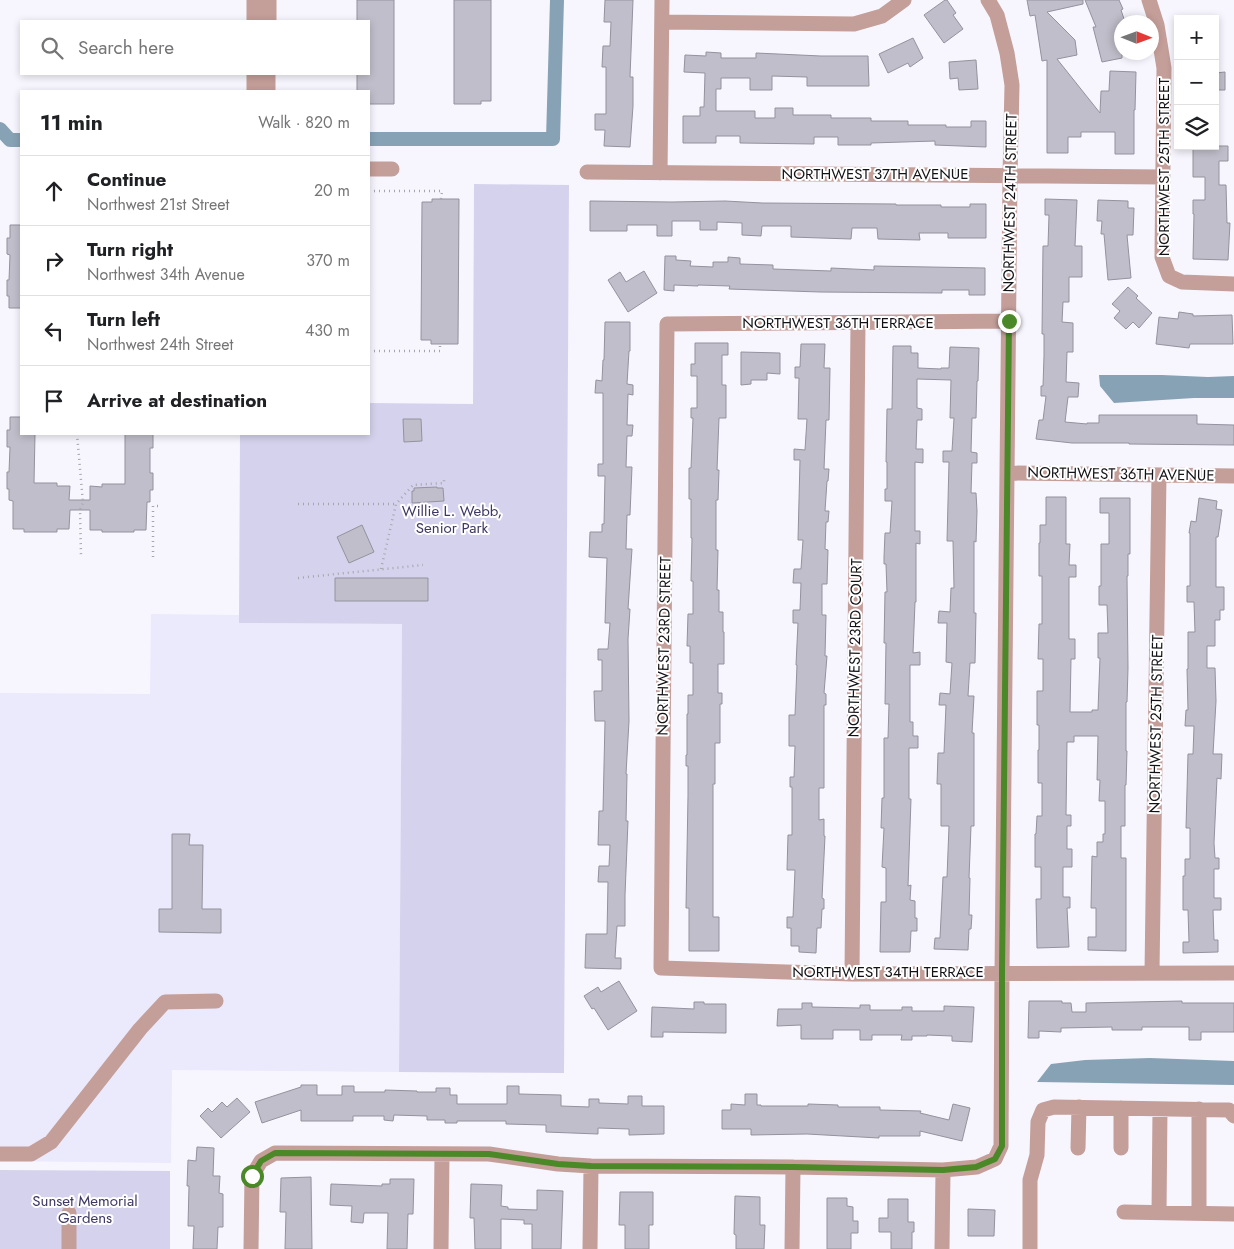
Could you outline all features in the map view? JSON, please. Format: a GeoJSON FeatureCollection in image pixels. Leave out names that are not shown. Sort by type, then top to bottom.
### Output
{"type":"FeatureCollection","features":[{"type":"Feature","properties":{"kind":"street"},"geometry":{"type":"LineString","coordinates":[[254,0],[254,20]]}},
{"type":"Feature","properties":{"kind":"street"},"geometry":{"type":"LineString","coordinates":[[269,0],[269,20]]}},
{"type":"Feature","properties":{"kind":"street"},"geometry":{"type":"LineString","coordinates":[[660,173],[662,0]]}},
{"type":"Feature","properties":{"kind":"street"},"geometry":{"type":"LineString","coordinates":[[662,22],[854,24],[882,16],[904,0]]}},
{"type":"Feature","properties":{"kind":"street","name":"NORTHWEST 24TH STREET"},"geometry":{"type":"LineString","coordinates":[[943,1170],[976,1167],[995,1159],[1002,1146],[1002,973],[1012,85],[1007,53],[997,15],[988,0]]}},
{"type":"Feature","properties":{"kind":"street","name":"NORTHWEST 25TH STREET"},"geometry":{"type":"LineString","coordinates":[[1149,0],[1157,25],[1164,68],[1162,257],[1169,276],[1182,282],[1234,284]]}},
{"type":"Feature","properties":{"kind":"street"},"geometry":{"type":"LineString","coordinates":[[254,75],[254,90]]}},
{"type":"Feature","properties":{"kind":"street"},"geometry":{"type":"LineString","coordinates":[[268,75],[268,90]]}},
{"type":"Feature","properties":{"kind":"street"},"geometry":{"type":"LineString","coordinates":[[370,169],[392,169]]}},
{"type":"Feature","properties":{"kind":"street","name":"NORTHWEST 37TH AVENUE"},"geometry":{"type":"LineString","coordinates":[[587,172],[1163,178]]}},
{"type":"Feature","properties":{"kind":"street","name":"NORTHWEST 36TH TERRACE"},"geometry":{"type":"LineString","coordinates":[[667,324],[1009,321]]}},
{"type":"Feature","properties":{"kind":"street","name":"NORTHWEST 23RD COURT"},"geometry":{"type":"LineString","coordinates":[[852,974],[858,323]]}},
{"type":"Feature","properties":{"kind":"street","name":"NORTHWEST 23RD STREET"},"geometry":{"type":"LineString","coordinates":[[661,968],[667,324]]}},
{"type":"Feature","properties":{"kind":"street","name":"NORTHWEST 36TH AVENUE"},"geometry":{"type":"LineString","coordinates":[[1007,472],[1234,476]]}},
{"type":"Feature","properties":{"kind":"street","name":"NORTHWEST 25TH STREET"},"geometry":{"type":"LineString","coordinates":[[1152,972],[1159,475]]}},
{"type":"Feature","properties":{"kind":"street","name":"NORTHWEST 34TH TERRACE"},"geometry":{"type":"LineString","coordinates":[[661,968],[852,974],[1234,973]]}},
{"type":"Feature","properties":{"kind":"street"},"geometry":{"type":"LineString","coordinates":[[0,1154],[31,1154],[50,1142],[140,1029],[165,1002],[216,1001]]}},
{"type":"Feature","properties":{"kind":"street"},"geometry":{"type":"LineString","coordinates":[[1030,1249],[1030,1180],[1037,1156],[1038,1122],[1043,1110],[1054,1107],[1199,1109],[1229,1110],[1234,1116]]}},
{"type":"Feature","properties":{"kind":"street"},"geometry":{"type":"LineString","coordinates":[[1078,1148],[1079,1107]]}},
{"type":"Feature","properties":{"kind":"street"},"geometry":{"type":"LineString","coordinates":[[1121,1108],[1121,1148]]}},
{"type":"Feature","properties":{"kind":"street"},"geometry":{"type":"LineString","coordinates":[[1159,1213],[1160,1108]]}},
{"type":"Feature","properties":{"kind":"street"},"geometry":{"type":"LineString","coordinates":[[1199,1109],[1199,1213]]}},
{"type":"Feature","properties":{"kind":"street"},"geometry":{"type":"LineString","coordinates":[[252,1249],[252,1176],[261,1161],[275,1153],[489,1154],[558,1164],[591,1166],[943,1170],[942,1249]]}},
{"type":"Feature","properties":{"kind":"street"},"geometry":{"type":"LineString","coordinates":[[441,1249],[442,1154]]}},
{"type":"Feature","properties":{"kind":"street"},"geometry":{"type":"LineString","coordinates":[[590,1249],[591,1166]]}},
{"type":"Feature","properties":{"kind":"street"},"geometry":{"type":"LineString","coordinates":[[792,1249],[793,1167]]}},
{"type":"Feature","properties":{"kind":"street"},"geometry":{"type":"LineString","coordinates":[[1124,1212],[1234,1214]]}},
{"type":"Feature","properties":{"kind":"street"},"geometry":{"type":"LineString","coordinates":[[69,1213],[69,1249]]}},
{"type":"Feature","properties":{"kind":"path"},"geometry":{"type":"LineString","coordinates":[[370,191],[442,191],[441,199]]}},
{"type":"Feature","properties":{"kind":"path"},"geometry":{"type":"LineString","coordinates":[[370,351],[440,351],[440,344]]}},
{"type":"Feature","properties":{"kind":"path"},"geometry":{"type":"LineString","coordinates":[[77,435],[83,503],[80,510],[81,556]]}},
{"type":"Feature","properties":{"kind":"path"},"geometry":{"type":"LineString","coordinates":[[381,569],[396,504],[413,485],[444,483],[444,479]]}},
{"type":"Feature","properties":{"kind":"path"},"geometry":{"type":"LineString","coordinates":[[298,504],[396,504]]}},
{"type":"Feature","properties":{"kind":"path"},"geometry":{"type":"LineString","coordinates":[[153,557],[153,506],[162,506]]}},
{"type":"Feature","properties":{"kind":"path"},"geometry":{"type":"LineString","coordinates":[[298,578],[423,565]]}},
{"type":"Feature","properties":{"kind":"shaded area"},"geometry":{"type":"Polygon","coordinates":[[[1099,375],[1234,376],[1234,398],[1194,398],[1114,403],[1100,386],[1099,375]]]}},
{"type":"Feature","properties":{"kind":"shaded area"},"geometry":{"type":"Polygon","coordinates":[[[151,614],[239,615],[239,623],[402,624],[399,1072],[172,1070],[171,1163],[0,1161],[0,693],[150,694],[151,614]]]}},
{"type":"Feature","properties":{"kind":"shaded area"},"geometry":{"type":"Polygon","coordinates":[[[1150,1058],[1234,1061],[1234,1085],[1037,1082],[1051,1064],[1085,1060],[1150,1058]]]}},
{"type":"Feature","properties":{"kind":"green space","name":"Willie L. Webb, Senior Park"},"geometry":{"type":"Polygon","coordinates":[[[474,184],[569,185],[564,1073],[399,1072],[402,624],[239,623],[240,435],[370,435],[370,403],[473,404],[474,184]]]}},
{"type":"Feature","properties":{"kind":"green space","name":"Sunset Memorial Gardens"},"geometry":{"type":"Polygon","coordinates":[[[0,1170],[170,1171],[170,1249],[0,1249],[0,1170]]]}},
{"type":"Feature","properties":{"kind":"building"},"geometry":{"type":"Polygon","coordinates":[[[357,0],[394,0],[394,104],[370,104],[370,90],[357,90],[357,75],[370,75],[370,20],[357,20],[357,0]]]}},
{"type":"Feature","properties":{"kind":"building"},"geometry":{"type":"Polygon","coordinates":[[[454,0],[491,0],[491,101],[481,101],[481,104],[454,104],[454,0]]]}},
{"type":"Feature","properties":{"kind":"building"},"geometry":{"type":"Polygon","coordinates":[[[605,0],[633,0],[630,77],[633,77],[633,106],[630,147],[604,146],[605,130],[595,130],[595,114],[606,114],[606,67],[602,67],[603,46],[610,46],[611,22],[604,22],[605,0]]]}},
{"type":"Feature","properties":{"kind":"building"},"geometry":{"type":"Polygon","coordinates":[[[947,0],[956,13],[953,15],[963,29],[944,43],[924,15],[947,0]]]}},
{"type":"Feature","properties":{"kind":"building"},"geometry":{"type":"Polygon","coordinates":[[[1027,0],[1083,0],[1083,4],[1047,12],[1075,40],[1077,55],[1057,59],[1100,113],[1101,91],[1109,91],[1110,71],[1136,72],[1134,154],[1115,154],[1115,132],[1081,132],[1081,137],[1068,137],[1068,153],[1047,153],[1047,60],[1042,61],[1035,15],[1030,16],[1027,0]]]}},
{"type":"Feature","properties":{"kind":"building"},"geometry":{"type":"Polygon","coordinates":[[[1085,0],[1119,0],[1123,9],[1121,10],[1123,15],[1114,15],[1114,60],[1102,62],[1093,27],[1096,27],[1085,0]]]}},
{"type":"Feature","properties":{"kind":"building"},"geometry":{"type":"Polygon","coordinates":[[[913,38],[923,58],[910,67],[908,63],[888,73],[879,54],[913,38]]]}},
{"type":"Feature","properties":{"kind":"building"},"geometry":{"type":"Polygon","coordinates":[[[706,52],[721,53],[721,58],[756,58],[756,53],[868,56],[869,86],[807,86],[807,77],[772,76],[772,90],[750,90],[750,78],[721,78],[721,89],[716,89],[716,111],[755,111],[755,118],[775,118],[775,108],[793,108],[793,115],[831,115],[831,118],[871,118],[871,121],[908,121],[908,125],[946,125],[946,127],[971,127],[971,121],[986,121],[986,147],[935,145],[935,141],[838,145],[838,137],[814,137],[814,144],[740,143],[740,136],[716,136],[716,143],[683,143],[683,116],[700,116],[700,107],[704,107],[705,73],[684,72],[685,55],[706,56],[706,52]]]}},
{"type":"Feature","properties":{"kind":"building"},"geometry":{"type":"Polygon","coordinates":[[[976,60],[978,89],[959,90],[958,78],[950,79],[949,62],[976,60]]]}},
{"type":"Feature","properties":{"kind":"building"},"geometry":{"type":"Polygon","coordinates":[[[1225,72],[1225,90],[1219,90],[1219,73],[1225,72]]]}},
{"type":"Feature","properties":{"kind":"building"},"geometry":{"type":"Polygon","coordinates":[[[1219,146],[1228,146],[1228,161],[1219,161],[1219,185],[1226,185],[1227,223],[1230,223],[1228,260],[1193,259],[1193,200],[1205,200],[1205,177],[1193,177],[1193,150],[1219,150],[1219,146]]]}},
{"type":"Feature","properties":{"kind":"building"},"geometry":{"type":"Polygon","coordinates":[[[432,199],[459,199],[458,344],[431,344],[431,340],[421,340],[422,202],[432,202],[432,199]]]}},
{"type":"Feature","properties":{"kind":"building"},"geometry":{"type":"Polygon","coordinates":[[[1045,199],[1077,200],[1075,246],[1082,246],[1082,277],[1069,277],[1069,302],[1063,302],[1062,322],[1073,323],[1073,352],[1067,352],[1066,382],[1079,383],[1078,397],[1068,397],[1065,422],[1099,423],[1099,415],[1197,415],[1197,424],[1234,425],[1234,445],[1072,443],[1036,439],[1039,420],[1043,420],[1046,396],[1041,396],[1044,356],[1044,334],[1042,334],[1043,246],[1048,246],[1049,215],[1045,215],[1045,199]]]}},
{"type":"Feature","properties":{"kind":"building"},"geometry":{"type":"Polygon","coordinates":[[[1098,200],[1128,201],[1128,208],[1134,208],[1133,235],[1127,235],[1131,278],[1108,280],[1104,234],[1101,234],[1102,221],[1097,221],[1098,200]]]}},
{"type":"Feature","properties":{"kind":"building"},"geometry":{"type":"Polygon","coordinates":[[[590,201],[725,201],[941,205],[941,207],[970,207],[970,204],[986,204],[986,238],[948,238],[948,233],[919,233],[920,240],[878,239],[877,228],[852,228],[851,239],[791,237],[791,226],[762,226],[761,236],[742,235],[742,223],[717,222],[717,230],[700,230],[700,221],[672,221],[672,236],[657,236],[657,225],[627,225],[627,231],[590,231],[590,201]]]}},
{"type":"Feature","properties":{"kind":"building"},"geometry":{"type":"Polygon","coordinates":[[[10,225],[20,225],[20,308],[9,308],[9,296],[7,296],[10,255],[7,254],[7,238],[10,238],[10,225]]]}},
{"type":"Feature","properties":{"kind":"building"},"geometry":{"type":"Polygon","coordinates":[[[665,256],[676,256],[676,260],[691,261],[690,266],[713,267],[713,262],[728,262],[728,257],[740,258],[740,264],[773,265],[773,269],[831,271],[831,268],[874,270],[874,266],[985,268],[985,295],[969,295],[969,290],[942,290],[942,293],[820,292],[729,289],[730,286],[698,285],[674,285],[674,291],[664,290],[665,256]]]}},
{"type":"Feature","properties":{"kind":"building"},"geometry":{"type":"Polygon","coordinates":[[[644,271],[657,293],[628,312],[608,280],[620,272],[626,282],[644,271]]]}},
{"type":"Feature","properties":{"kind":"building"},"geometry":{"type":"Polygon","coordinates":[[[1128,287],[1138,296],[1136,298],[1152,313],[1139,328],[1133,322],[1126,329],[1114,318],[1120,311],[1112,304],[1128,287]]]}},
{"type":"Feature","properties":{"kind":"building"},"geometry":{"type":"Polygon","coordinates":[[[1179,312],[1193,314],[1193,316],[1232,315],[1233,344],[1190,344],[1189,348],[1156,344],[1159,317],[1178,319],[1179,312]]]}},
{"type":"Feature","properties":{"kind":"building"},"geometry":{"type":"Polygon","coordinates":[[[605,322],[630,322],[627,384],[633,385],[633,395],[628,394],[627,425],[633,425],[632,436],[627,436],[626,467],[632,467],[630,515],[627,515],[626,549],[632,549],[628,609],[630,609],[628,639],[629,721],[626,774],[626,821],[628,821],[625,926],[617,926],[615,958],[621,958],[621,969],[585,968],[586,934],[607,934],[608,882],[598,882],[599,866],[609,866],[610,845],[598,845],[599,811],[603,811],[605,721],[595,721],[594,691],[602,691],[602,660],[598,660],[598,649],[608,649],[610,623],[605,623],[607,558],[589,557],[590,532],[602,532],[602,524],[604,524],[605,476],[598,476],[598,464],[603,464],[603,393],[595,393],[596,380],[602,381],[605,322]]]}},
{"type":"Feature","properties":{"kind":"building"},"geometry":{"type":"Polygon","coordinates":[[[695,343],[728,343],[728,355],[722,355],[722,385],[726,385],[726,418],[719,418],[718,500],[716,500],[717,590],[719,590],[719,612],[723,612],[724,632],[724,664],[718,664],[718,693],[722,693],[722,704],[720,704],[720,743],[715,743],[715,784],[713,784],[713,917],[719,917],[719,951],[689,951],[689,908],[686,908],[687,714],[688,695],[693,695],[693,663],[690,663],[690,646],[687,646],[688,614],[693,614],[689,468],[691,468],[693,418],[691,418],[691,408],[697,408],[697,376],[691,376],[691,364],[695,364],[695,343]]]}},
{"type":"Feature","properties":{"kind":"building"},"geometry":{"type":"Polygon","coordinates":[[[801,344],[825,344],[824,368],[830,368],[829,420],[826,420],[824,469],[829,469],[825,511],[829,511],[828,522],[826,522],[825,549],[828,550],[827,584],[822,584],[822,615],[826,615],[825,656],[827,656],[824,693],[826,694],[826,705],[824,705],[824,788],[819,788],[819,820],[824,819],[825,836],[822,898],[824,899],[824,909],[822,909],[821,928],[817,928],[816,953],[799,952],[799,946],[791,946],[791,928],[787,928],[787,917],[793,917],[795,870],[787,870],[788,835],[792,835],[792,787],[790,787],[790,777],[794,777],[795,746],[789,746],[789,715],[795,715],[798,623],[793,623],[793,610],[800,610],[801,583],[793,583],[794,569],[801,569],[803,540],[798,540],[800,460],[794,460],[794,449],[805,450],[807,419],[798,419],[799,378],[795,378],[795,367],[800,367],[801,344]]]}},
{"type":"Feature","properties":{"kind":"building"},"geometry":{"type":"Polygon","coordinates":[[[893,346],[911,346],[911,353],[918,353],[918,368],[941,369],[949,368],[950,347],[979,348],[976,418],[972,418],[971,452],[977,453],[977,463],[972,463],[971,493],[976,493],[977,511],[976,542],[974,541],[975,663],[970,663],[968,696],[974,696],[972,733],[974,733],[974,826],[971,826],[969,915],[972,915],[968,950],[934,949],[935,938],[940,938],[943,877],[947,877],[949,826],[941,826],[941,784],[937,784],[938,753],[944,753],[946,705],[939,705],[940,693],[950,694],[952,663],[946,662],[947,623],[938,623],[939,611],[950,612],[951,588],[954,588],[953,541],[947,541],[949,462],[943,462],[943,451],[952,451],[954,418],[950,418],[951,380],[917,379],[917,408],[922,409],[922,420],[917,420],[916,449],[923,449],[923,463],[915,462],[915,531],[920,531],[920,544],[916,543],[916,602],[913,653],[920,652],[920,665],[910,665],[910,722],[913,722],[913,736],[918,736],[918,748],[909,748],[909,799],[911,799],[908,886],[911,885],[910,900],[915,901],[917,931],[911,931],[910,952],[880,952],[881,902],[886,902],[886,868],[882,867],[884,828],[881,828],[882,798],[884,798],[884,738],[888,738],[889,704],[885,704],[886,643],[884,643],[885,592],[887,592],[884,557],[885,533],[890,533],[892,501],[885,501],[885,489],[887,489],[887,409],[892,409],[893,346]]]}},
{"type":"Feature","properties":{"kind":"building"},"geometry":{"type":"Polygon","coordinates":[[[741,352],[780,353],[780,374],[767,373],[767,380],[751,380],[751,384],[741,385],[741,352]]]}},
{"type":"Feature","properties":{"kind":"building"},"geometry":{"type":"Polygon","coordinates":[[[10,417],[20,417],[20,435],[35,435],[34,483],[57,483],[57,486],[70,486],[69,500],[90,500],[90,486],[102,487],[102,484],[125,484],[125,435],[153,435],[153,448],[150,448],[150,473],[153,473],[153,490],[150,490],[150,502],[147,502],[146,530],[102,532],[102,530],[90,530],[90,510],[70,510],[69,529],[57,529],[57,532],[24,532],[24,529],[13,529],[13,501],[9,500],[9,489],[7,489],[10,447],[7,447],[7,430],[10,430],[10,417]]]}},
{"type":"Feature","properties":{"kind":"building"},"geometry":{"type":"Polygon","coordinates":[[[403,419],[421,419],[422,441],[404,442],[403,419]]]}},
{"type":"Feature","properties":{"kind":"building"},"geometry":{"type":"Polygon","coordinates":[[[414,488],[443,488],[444,501],[412,503],[412,491],[414,491],[414,488]]]}},
{"type":"Feature","properties":{"kind":"building"},"geometry":{"type":"Polygon","coordinates":[[[1046,497],[1066,497],[1066,544],[1070,544],[1069,565],[1076,565],[1076,577],[1069,577],[1069,639],[1075,639],[1075,659],[1071,659],[1070,712],[1092,712],[1092,710],[1098,710],[1100,658],[1098,658],[1098,633],[1108,633],[1107,605],[1099,605],[1101,544],[1109,544],[1109,513],[1100,513],[1100,498],[1130,498],[1130,554],[1128,554],[1127,576],[1128,668],[1125,826],[1121,826],[1121,858],[1126,858],[1126,951],[1088,950],[1088,937],[1096,937],[1096,908],[1091,908],[1092,856],[1097,857],[1097,842],[1103,842],[1103,834],[1105,834],[1105,801],[1099,801],[1100,780],[1097,780],[1098,736],[1074,736],[1074,742],[1067,742],[1066,815],[1071,815],[1071,826],[1067,826],[1067,849],[1072,849],[1072,867],[1063,867],[1063,897],[1070,897],[1070,908],[1067,908],[1069,947],[1037,948],[1036,899],[1041,899],[1041,867],[1035,867],[1035,834],[1037,816],[1042,816],[1042,783],[1038,783],[1039,725],[1037,725],[1037,691],[1043,691],[1043,659],[1038,659],[1039,624],[1042,624],[1042,576],[1039,576],[1039,543],[1040,525],[1046,525],[1046,497]]]}},
{"type":"Feature","properties":{"kind":"building"},"geometry":{"type":"Polygon","coordinates":[[[1199,498],[1217,501],[1216,509],[1222,510],[1218,537],[1216,537],[1216,587],[1224,587],[1224,610],[1220,610],[1220,620],[1215,620],[1215,646],[1207,646],[1207,668],[1215,668],[1216,701],[1213,754],[1222,754],[1221,779],[1217,778],[1214,843],[1215,858],[1219,858],[1219,869],[1214,869],[1214,898],[1221,898],[1221,910],[1213,910],[1214,940],[1218,940],[1218,952],[1183,953],[1183,942],[1189,942],[1188,910],[1183,910],[1183,876],[1185,876],[1185,859],[1190,859],[1190,828],[1186,828],[1188,754],[1193,754],[1194,726],[1185,726],[1186,710],[1188,710],[1188,632],[1195,632],[1194,602],[1187,602],[1187,586],[1190,586],[1189,533],[1191,521],[1196,522],[1199,498]]]}},
{"type":"Feature","properties":{"kind":"building"},"geometry":{"type":"Polygon","coordinates":[[[362,525],[374,552],[349,563],[337,537],[362,525]]]}},
{"type":"Feature","properties":{"kind":"building"},"geometry":{"type":"Polygon","coordinates":[[[335,578],[428,578],[428,601],[335,601],[335,578]]]}},
{"type":"Feature","properties":{"kind":"building"},"geometry":{"type":"Polygon","coordinates":[[[172,834],[190,834],[189,845],[203,845],[202,909],[221,909],[221,933],[159,932],[159,909],[172,909],[172,834]]]}},
{"type":"Feature","properties":{"kind":"building"},"geometry":{"type":"Polygon","coordinates":[[[619,981],[637,1011],[608,1030],[584,996],[598,987],[601,992],[619,981]]]}},
{"type":"Feature","properties":{"kind":"building"},"geometry":{"type":"Polygon","coordinates":[[[1029,1001],[1062,1001],[1062,1003],[1071,1003],[1072,1012],[1086,1012],[1086,1003],[1182,1001],[1182,1003],[1234,1003],[1234,1032],[1201,1032],[1201,1040],[1189,1040],[1189,1027],[1142,1027],[1142,1030],[1112,1030],[1112,1027],[1061,1028],[1061,1032],[1039,1031],[1039,1038],[1028,1038],[1029,1001]]]}},
{"type":"Feature","properties":{"kind":"building"},"geometry":{"type":"Polygon","coordinates":[[[694,1002],[726,1004],[726,1033],[663,1032],[663,1037],[651,1037],[652,1007],[694,1009],[694,1002]]]}},
{"type":"Feature","properties":{"kind":"building"},"geometry":{"type":"Polygon","coordinates":[[[802,1003],[812,1003],[812,1007],[860,1008],[860,1005],[870,1005],[870,1010],[902,1010],[902,1007],[912,1007],[912,1011],[944,1011],[944,1006],[974,1007],[972,1042],[952,1041],[952,1036],[927,1035],[912,1036],[912,1040],[901,1040],[902,1035],[872,1035],[872,1040],[860,1040],[860,1030],[833,1030],[833,1039],[801,1039],[801,1025],[777,1026],[778,1009],[802,1009],[802,1003]]]}},
{"type":"Feature","properties":{"kind":"building"},"geometry":{"type":"Polygon","coordinates":[[[301,1085],[317,1085],[317,1095],[342,1095],[342,1086],[354,1086],[354,1092],[385,1092],[385,1090],[436,1092],[436,1088],[450,1088],[450,1095],[457,1095],[457,1104],[507,1104],[507,1086],[519,1086],[519,1094],[561,1095],[561,1106],[589,1107],[589,1099],[599,1099],[599,1103],[628,1104],[628,1096],[642,1096],[642,1106],[664,1106],[664,1134],[629,1135],[629,1129],[598,1128],[598,1134],[546,1132],[546,1125],[506,1124],[506,1121],[457,1121],[457,1123],[445,1123],[445,1120],[427,1120],[427,1116],[394,1115],[393,1121],[384,1120],[384,1116],[353,1116],[353,1121],[301,1121],[301,1110],[262,1123],[255,1102],[301,1087],[301,1085]]]}},
{"type":"Feature","properties":{"kind":"building"},"geometry":{"type":"Polygon","coordinates":[[[745,1094],[757,1094],[757,1105],[761,1106],[808,1106],[808,1104],[838,1105],[838,1107],[880,1107],[880,1110],[921,1111],[920,1113],[949,1120],[953,1104],[970,1108],[962,1141],[920,1131],[920,1136],[879,1136],[879,1138],[807,1134],[751,1135],[751,1129],[722,1129],[722,1110],[731,1110],[731,1104],[745,1105],[745,1094]]]}},
{"type":"Feature","properties":{"kind":"building"},"geometry":{"type":"Polygon","coordinates":[[[237,1098],[250,1112],[221,1138],[200,1116],[208,1108],[212,1112],[222,1102],[227,1107],[237,1098]]]}},
{"type":"Feature","properties":{"kind":"building"},"geometry":{"type":"Polygon","coordinates":[[[197,1147],[214,1148],[213,1176],[220,1176],[219,1193],[223,1194],[223,1227],[218,1227],[217,1249],[193,1249],[194,1226],[188,1226],[188,1160],[196,1161],[197,1147]]]}},
{"type":"Feature","properties":{"kind":"building"},"geometry":{"type":"Polygon","coordinates":[[[311,1177],[312,1249],[285,1249],[286,1212],[280,1212],[281,1178],[311,1177]]]}},
{"type":"Feature","properties":{"kind":"building"},"geometry":{"type":"Polygon","coordinates":[[[390,1179],[414,1179],[413,1214],[408,1214],[407,1249],[387,1249],[388,1213],[364,1213],[363,1223],[351,1222],[352,1206],[330,1205],[331,1184],[382,1186],[382,1184],[390,1184],[390,1179]]]}},
{"type":"Feature","properties":{"kind":"building"},"geometry":{"type":"Polygon","coordinates":[[[471,1184],[502,1185],[501,1206],[508,1207],[508,1209],[537,1210],[537,1190],[563,1191],[561,1249],[532,1249],[532,1224],[524,1224],[524,1220],[501,1219],[501,1249],[475,1249],[474,1218],[470,1218],[471,1184]]]}},
{"type":"Feature","properties":{"kind":"building"},"geometry":{"type":"Polygon","coordinates":[[[620,1192],[653,1192],[653,1225],[649,1225],[649,1249],[625,1249],[625,1225],[619,1225],[620,1192]]]}},
{"type":"Feature","properties":{"kind":"building"},"geometry":{"type":"Polygon","coordinates":[[[735,1196],[760,1197],[760,1225],[765,1225],[764,1249],[736,1249],[736,1235],[734,1234],[735,1196]]]}},
{"type":"Feature","properties":{"kind":"building"},"geometry":{"type":"Polygon","coordinates":[[[827,1198],[847,1198],[847,1206],[853,1207],[853,1221],[858,1221],[858,1233],[851,1233],[851,1249],[827,1249],[827,1198]]]}},
{"type":"Feature","properties":{"kind":"building"},"geometry":{"type":"Polygon","coordinates":[[[888,1199],[908,1199],[908,1222],[914,1222],[912,1249],[891,1249],[891,1232],[879,1232],[879,1218],[888,1218],[888,1199]]]}},
{"type":"Feature","properties":{"kind":"building"},"geometry":{"type":"Polygon","coordinates":[[[968,1209],[995,1210],[994,1236],[968,1236],[968,1209]]]}},
{"type":"Feature","properties":{"kind":"waterway"},"geometry":{"type":"LineString","coordinates":[[370,139],[553,139],[557,0]]}},
{"type":"Feature","properties":{"kind":"waterway"},"geometry":{"type":"LineString","coordinates":[[0,129],[10,140],[20,140]]}},
{"type":"Feature","properties":{"kind":"route"},"geometry":{"type":"LineString","coordinates":[[252,1176],[261,1161],[275,1153],[489,1154],[558,1164],[591,1166],[943,1170],[976,1167],[995,1159],[1002,1146],[1009,321]]}}]}
